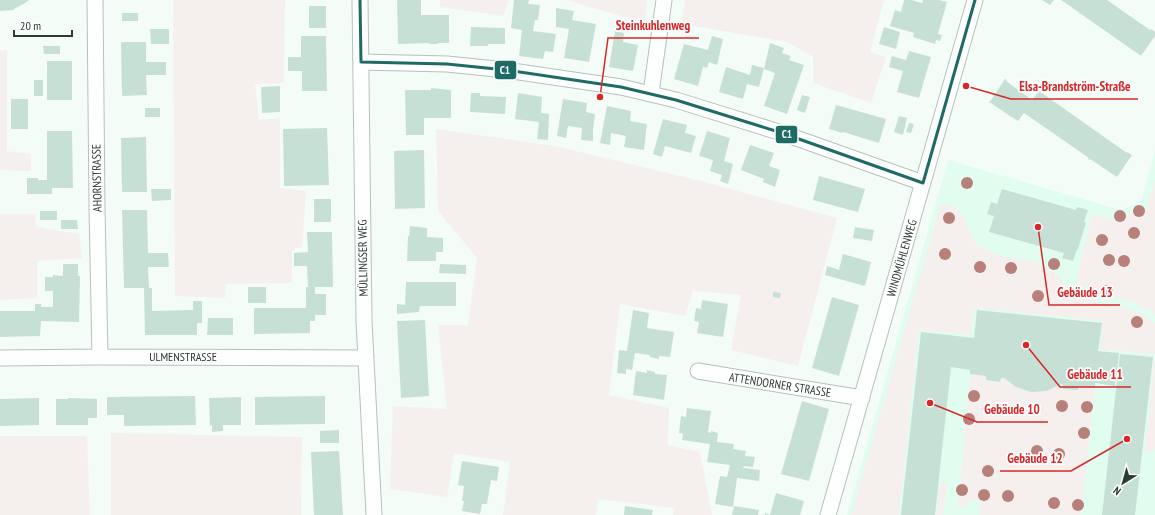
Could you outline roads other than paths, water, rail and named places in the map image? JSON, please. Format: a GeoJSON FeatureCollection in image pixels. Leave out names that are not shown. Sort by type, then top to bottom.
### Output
{"type":"FeatureCollection","features":[{"type":"Feature","properties":{"kind":"street","name":"AHORNSTRASSE"},"geometry":{"type":"LineString","coordinates":[[96,0],[97,207],[100,357]]}},
{"type":"Feature","properties":{"kind":"street","name":"MÜLLINGSER WEG"},"geometry":{"type":"LineString","coordinates":[[360,0],[364,321],[374,515]]}},
{"type":"Feature","properties":{"kind":"street"},"geometry":{"type":"LineString","coordinates":[[651,93],[664,0]]}},
{"type":"Feature","properties":{"kind":"street","name":"WINDMÜHLENWEG"},"geometry":{"type":"LineString","coordinates":[[828,515],[975,0]]}},
{"type":"Feature","properties":{"kind":"street"},"geometry":{"type":"LineString","coordinates":[[361,62],[447,64],[506,70],[621,87],[651,93],[782,133],[923,183]]}},
{"type":"Feature","properties":{"kind":"street","name":"ULMENSTRASSE"},"geometry":{"type":"LineString","coordinates":[[0,358],[366,358]]}},
{"type":"Feature","properties":{"kind":"street","name":"ATTENDORNER STRASSE"},"geometry":{"type":"LineString","coordinates":[[698,371],[862,398]]}},
{"type":"Feature","properties":{"kind":"place","name":"Elsa-Brandström-Straße"},"geometry":{"type":"Point","coordinates":[966,86]}},
{"type":"Feature","properties":{"kind":"place","name":"Steinkuhlenweg"},"geometry":{"type":"Point","coordinates":[600,97]}},
{"type":"Feature","properties":{"kind":"place","name":"Gebäude 13"},"geometry":{"type":"Point","coordinates":[1038,227]}},
{"type":"Feature","properties":{"kind":"place","name":"Gebäude 11"},"geometry":{"type":"Point","coordinates":[1026,345]}},
{"type":"Feature","properties":{"kind":"place","name":"Gebäude 10"},"geometry":{"type":"Point","coordinates":[930,403]}},
{"type":"Feature","properties":{"kind":"place","name":"Gebäude 12"},"geometry":{"type":"Point","coordinates":[1127,439]}}]}
